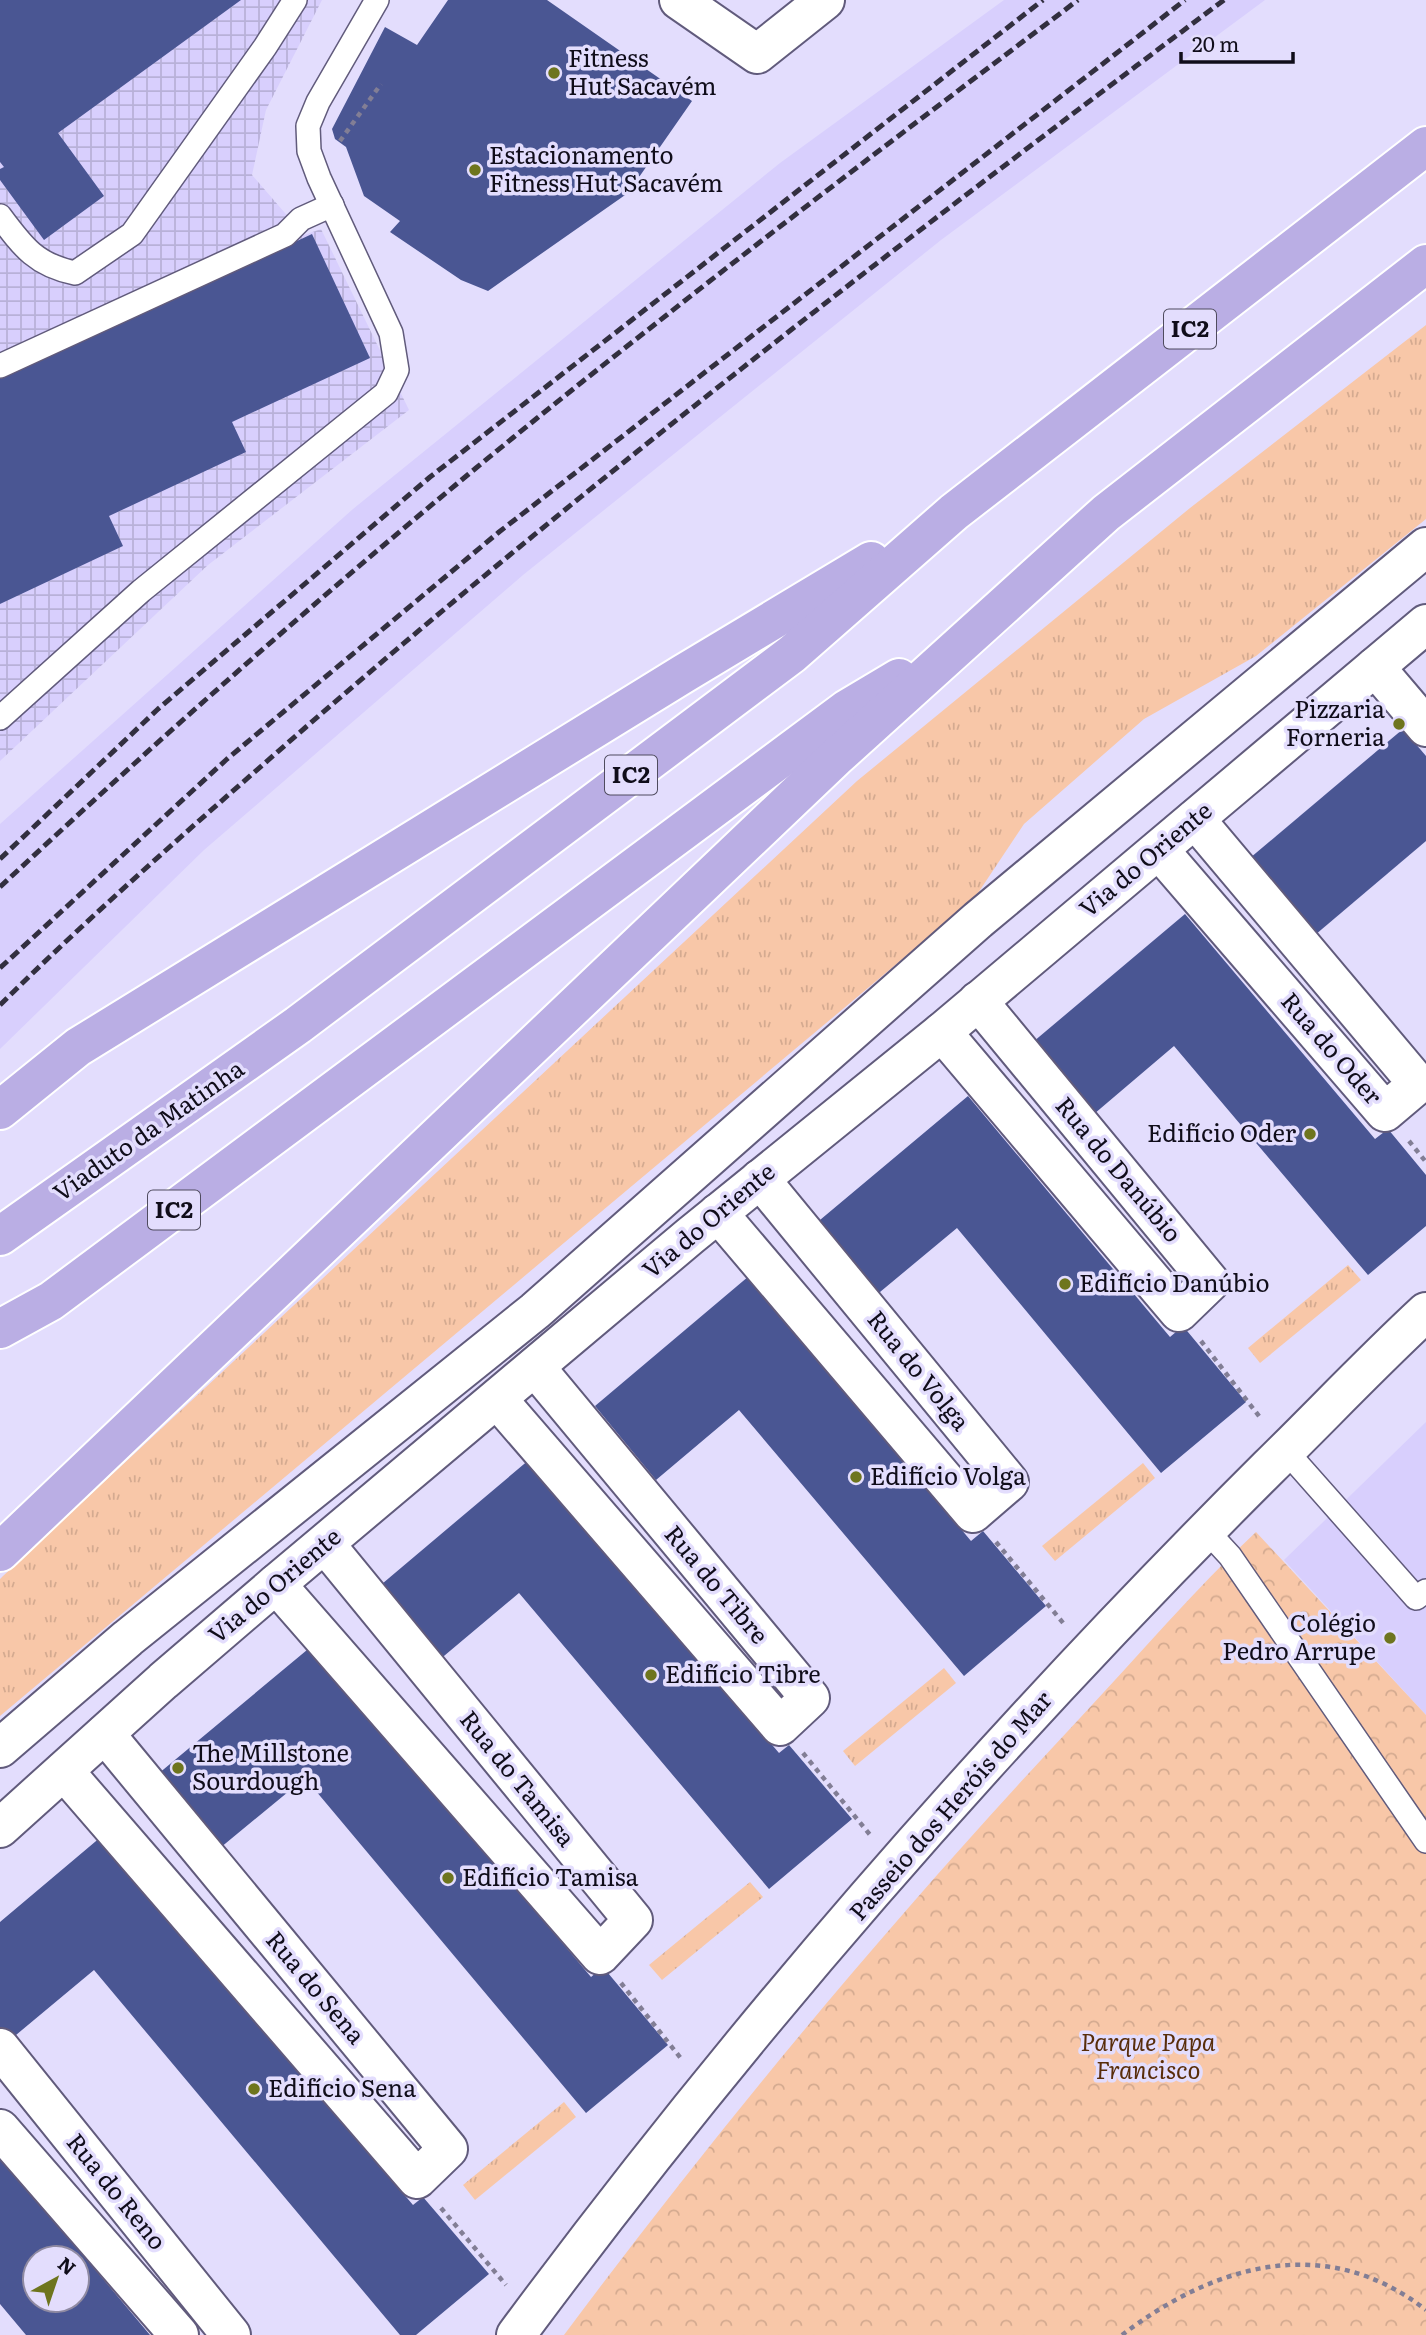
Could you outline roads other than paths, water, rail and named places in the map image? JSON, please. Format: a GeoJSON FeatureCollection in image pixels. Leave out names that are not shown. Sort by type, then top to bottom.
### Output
{"type":"FeatureCollection","features":[{"type":"Feature","properties":{"kind":"highway","name":"IC2"},"geometry":{"type":"LineString","coordinates":[[954,512],[1426,146]]}},
{"type":"Feature","properties":{"kind":"highway","name":"IC2"},"geometry":{"type":"LineString","coordinates":[[0,1329],[51,1301],[847,709],[975,634],[1106,513],[1426,264]]}},
{"type":"Feature","properties":{"kind":"highway","name":"Viaduto da Matinha"},"geometry":{"type":"LineString","coordinates":[[0,1237],[298,1025],[792,654],[954,512]]}},
{"type":"Feature","properties":{"kind":"highway"},"geometry":{"type":"LineString","coordinates":[[0,1110],[78,1047],[659,688],[954,512]]}},
{"type":"Feature","properties":{"kind":"highway"},"geometry":{"type":"LineString","coordinates":[[0,1552],[835,758],[975,634]]}},
{"type":"Feature","properties":{"kind":"street"},"geometry":{"type":"LineString","coordinates":[[679,0],[757,54],[825,0]]}},
{"type":"Feature","properties":{"kind":"street","name":"Via do Oriente"},"geometry":{"type":"LineString","coordinates":[[0,1748],[128,1637],[535,1311],[978,920],[1426,547]]}},
{"type":"Feature","properties":{"kind":"street","name":"Via do Oriente"},"geometry":{"type":"LineString","coordinates":[[0,1828],[276,1584],[718,1213],[942,1032],[1375,667],[1421,638]]}},
{"type":"Feature","properties":{"kind":"street"},"geometry":{"type":"LineString","coordinates":[[1375,667],[1426,727]]}},
{"type":"Feature","properties":{"kind":"street","name":"Rua do Oder"},"geometry":{"type":"LineString","coordinates":[[1159,850],[1385,1112],[1402,1098],[1418,1084],[1195,819]]}},
{"type":"Feature","properties":{"kind":"street","name":"Rua do Danúbio"},"geometry":{"type":"LineString","coordinates":[[942,1032],[1179,1312],[1210,1282],[978,1000]]}},
{"type":"Feature","properties":{"kind":"street","name":"Rua do Volga"},"geometry":{"type":"LineString","coordinates":[[718,1213],[973,1513],[1009,1482],[760,1179]]}},
{"type":"Feature","properties":{"kind":"street","name":"Passeio dos Heróis do Mar"},"geometry":{"type":"LineString","coordinates":[[524,2325],[705,2090],[896,1866],[1086,1652],[1426,1312]]}},
{"type":"Feature","properties":{"kind":"street","name":"Rua do Tibre"},"geometry":{"type":"LineString","coordinates":[[498,1399],[780,1726],[810,1698],[536,1367]]}},
{"type":"Feature","properties":{"kind":"street","name":"Rua do Tamisa"},"geometry":{"type":"LineString","coordinates":[[276,1584],[600,1955],[633,1920],[324,1544]]}},
{"type":"Feature","properties":{"kind":"street","name":"Rua do Sena"},"geometry":{"type":"LineString","coordinates":[[64,1771],[417,2179],[448,2149],[105,1734]]}},
{"type":"Feature","properties":{"kind":"street","name":"Rua do Reno"},"geometry":{"type":"LineString","coordinates":[[0,2048],[231,2335]]}},
{"type":"Feature","properties":{"kind":"street","name":"Rua do Reno"},"geometry":{"type":"LineString","coordinates":[[0,2129],[179,2335]]}},
{"type":"Feature","properties":{"kind":"lane"},"geometry":{"type":"LineString","coordinates":[[0,216],[24,250],[52,268],[75,273],[132,234],[265,47],[295,0]]}},
{"type":"Feature","properties":{"kind":"lane"},"geometry":{"type":"LineString","coordinates":[[0,719],[141,590],[386,393],[397,370],[391,333],[309,151],[308,126],[318,102],[377,0]]}},
{"type":"Feature","properties":{"kind":"lane"},"geometry":{"type":"LineString","coordinates":[[0,366],[285,235],[301,219],[332,205]]}},
{"type":"Feature","properties":{"kind":"lane"},"geometry":{"type":"LineString","coordinates":[[1286,1451],[1416,1598],[1426,1591]]}},
{"type":"Feature","properties":{"kind":"lane"},"geometry":{"type":"LineString","coordinates":[[1206,1530],[1230,1556],[1426,1841]]}},
{"type":"Feature","properties":{"kind":"railway"},"geometry":{"type":"LineString","coordinates":[[0,859],[158,709],[430,477],[1043,0]]}},
{"type":"Feature","properties":{"kind":"railway"},"geometry":{"type":"LineString","coordinates":[[0,887],[237,672],[482,463],[755,246],[1078,0]]}},
{"type":"Feature","properties":{"kind":"railway"},"geometry":{"type":"LineString","coordinates":[[0,968],[227,759],[499,532],[1185,0]]}},
{"type":"Feature","properties":{"kind":"railway"},"geometry":{"type":"LineString","coordinates":[[0,1005],[112,898],[228,795],[530,538],[874,265],[1224,0]]}},
{"type":"Feature","properties":{"kind":"place","name":"Fitness Hut Sacavém"},"geometry":{"type":"Point","coordinates":[554,73]}},
{"type":"Feature","properties":{"kind":"place","name":"Estacionamento Fitness Hut Sacavém"},"geometry":{"type":"Point","coordinates":[475,170]}},
{"type":"Feature","properties":{"kind":"place","name":"Pizzaria Forneria"},"geometry":{"type":"Point","coordinates":[1399,724]}},
{"type":"Feature","properties":{"kind":"place","name":"Edifício Oder"},"geometry":{"type":"Point","coordinates":[1310,1134]}},
{"type":"Feature","properties":{"kind":"place","name":"Edifício Danúbio"},"geometry":{"type":"Point","coordinates":[1065,1284]}},
{"type":"Feature","properties":{"kind":"place","name":"Edifício Volga"},"geometry":{"type":"Point","coordinates":[856,1477]}},
{"type":"Feature","properties":{"kind":"place","name":"Colégio Pedro Arrupe"},"geometry":{"type":"Point","coordinates":[1390,1638]}},
{"type":"Feature","properties":{"kind":"place","name":"Edifício Tibre"},"geometry":{"type":"Point","coordinates":[651,1675]}},
{"type":"Feature","properties":{"kind":"place","name":"The Millstone Sourdough"},"geometry":{"type":"Point","coordinates":[178,1768]}},
{"type":"Feature","properties":{"kind":"place","name":"Edifício Tamisa"},"geometry":{"type":"Point","coordinates":[448,1878]}},
{"type":"Feature","properties":{"kind":"place","name":"Edifício Sena"},"geometry":{"type":"Point","coordinates":[254,2089]}},
{"type":"Feature","properties":{"kind":"park label","name":"Parque Papa Francisco"},"geometry":{"type":"Point","coordinates":[1148,2057]}}]}
